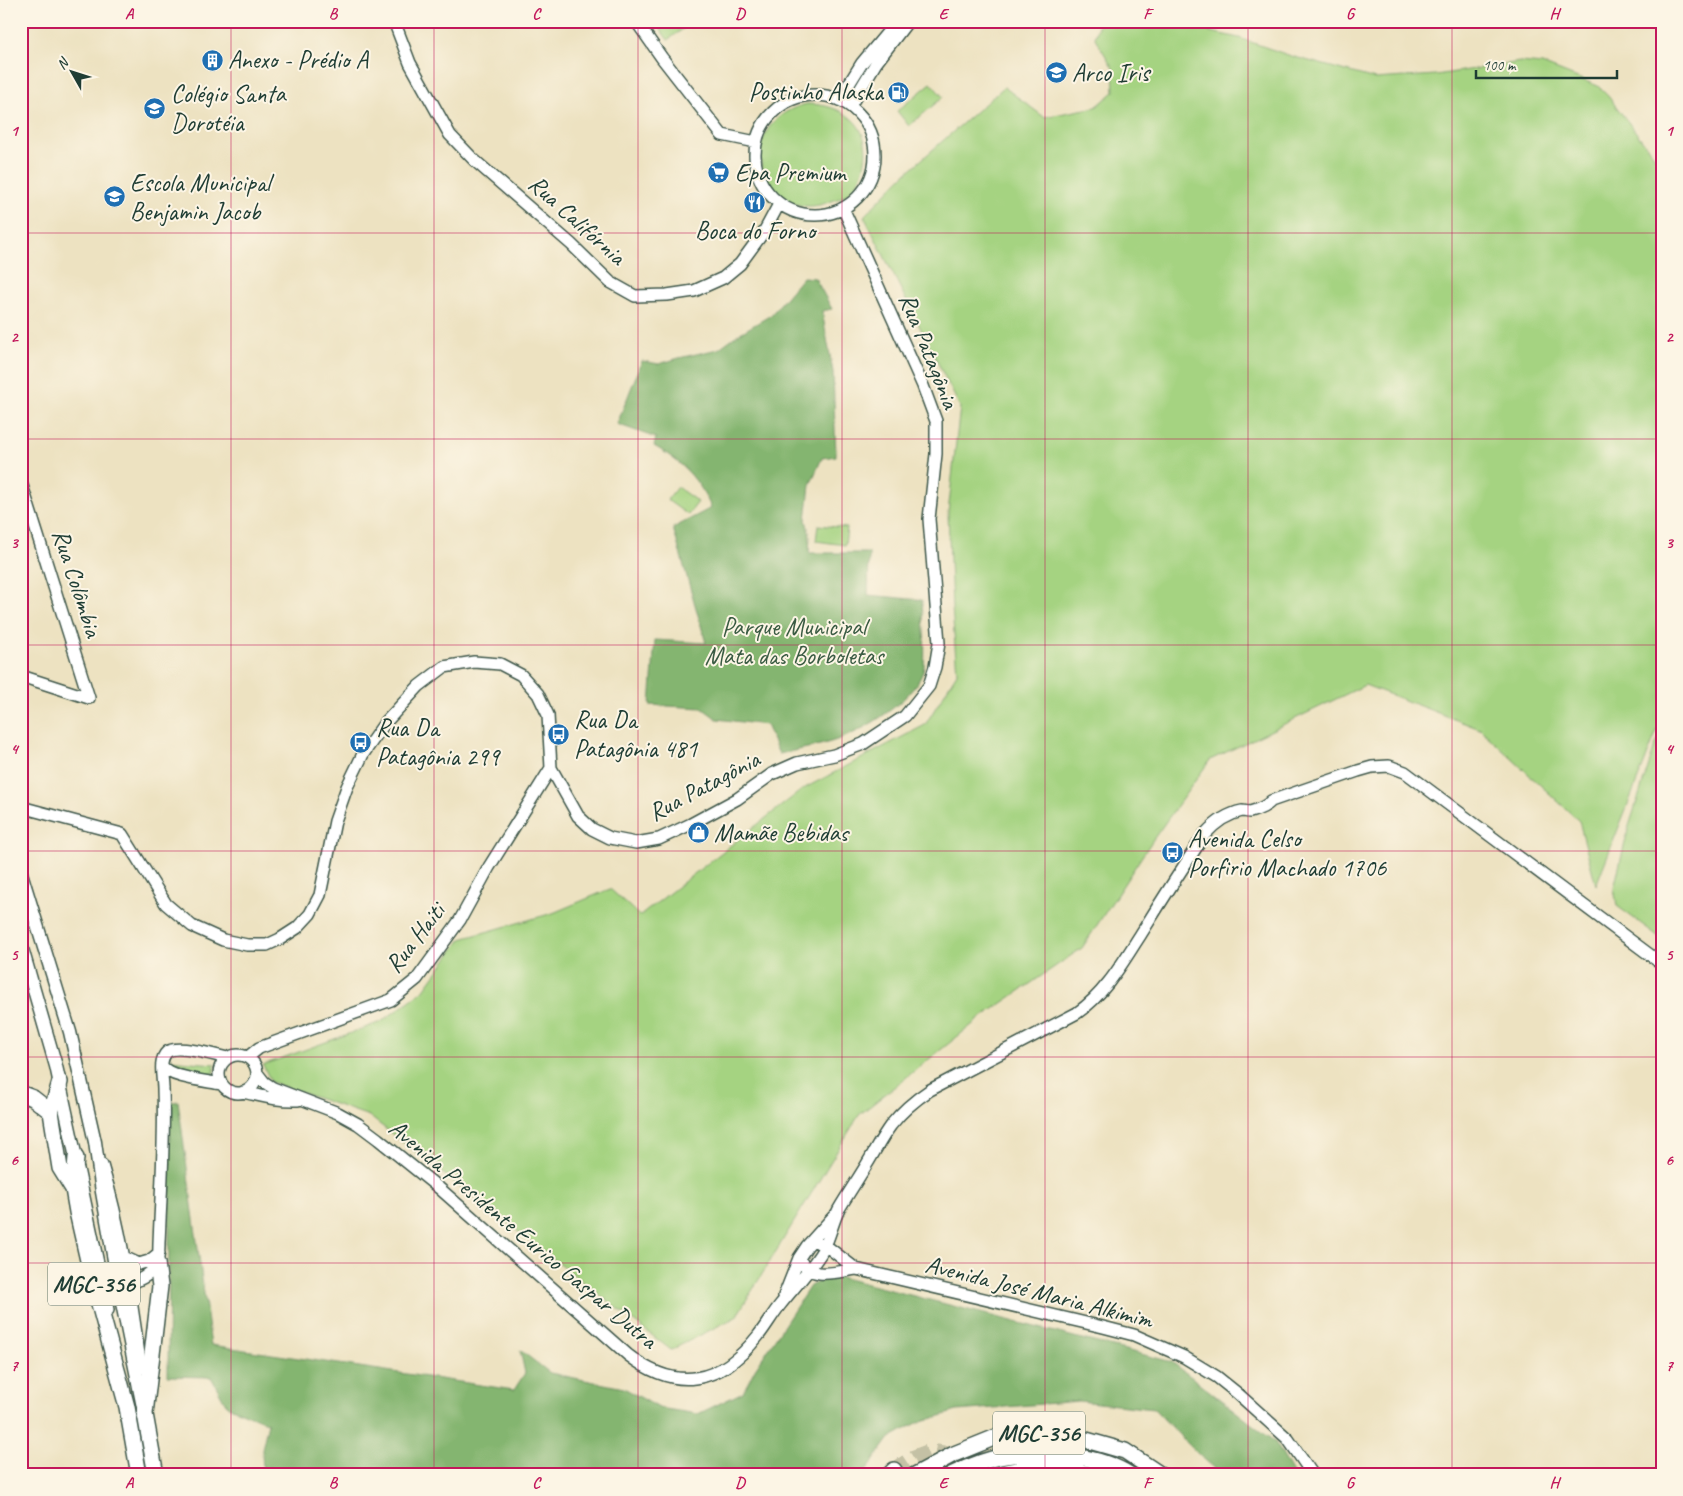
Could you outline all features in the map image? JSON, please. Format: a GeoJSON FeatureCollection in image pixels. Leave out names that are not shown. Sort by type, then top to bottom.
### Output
{"type":"FeatureCollection","features":[{"type":"Feature","properties":{"kind":"highway"},"geometry":{"type":"LineString","coordinates":[[60,1082],[51,1112],[59,1163],[73,1189]]}},
{"type":"Feature","properties":{"kind":"highway"},"geometry":{"type":"LineString","coordinates":[[25,1095],[33,1098],[51,1112]]}},
{"type":"Feature","properties":{"kind":"highway","name":"MGC-356"},"geometry":{"type":"LineString","coordinates":[[76,1158],[73,1189],[92,1278],[127,1407],[139,1475]]}},
{"type":"Feature","properties":{"kind":"highway"},"geometry":{"type":"LineString","coordinates":[[145,1414],[160,1286],[158,1258]]}},
{"type":"Feature","properties":{"kind":"highway","name":"MGC-356"},"geometry":{"type":"LineString","coordinates":[[145,1414],[156,1475]]}},
{"type":"Feature","properties":{"kind":"highway","name":"MGC-356"},"geometry":{"type":"LineString","coordinates":[[915,1475],[954,1454],[1001,1435],[1039,1433],[1072,1436],[1125,1451],[1161,1475]]}},
{"type":"Feature","properties":{"kind":"highway","name":"MGC-356"},"geometry":{"type":"LineString","coordinates":[[951,1475],[965,1468],[1012,1454],[1055,1454],[1083,1457],[1122,1470],[1130,1475]]}},
{"type":"Feature","properties":{"kind":"highway"},"geometry":{"type":"LineString","coordinates":[[994,1475],[1012,1470],[1044,1466],[1089,1475]]}},
{"type":"Feature","properties":{"kind":"main road","name":"MGC-356"},"geometry":{"type":"LineString","coordinates":[[21,873],[70,1032],[107,1194],[124,1283],[145,1414]]}},
{"type":"Feature","properties":{"kind":"main road","name":"MGC-356"},"geometry":{"type":"LineString","coordinates":[[21,945],[56,1066],[76,1158]]}},
{"type":"Feature","properties":{"kind":"street","name":"Rua Califórnia"},"geometry":{"type":"LineString","coordinates":[[394,21],[410,63],[450,135],[474,160],[571,244],[610,282],[635,296],[667,295],[694,291],[723,278],[740,264],[765,230],[779,204]]}},
{"type":"Feature","properties":{"kind":"street"},"geometry":{"type":"LineString","coordinates":[[636,21],[662,58],[722,134],[756,142]]}},
{"type":"Feature","properties":{"kind":"street"},"geometry":{"type":"LineString","coordinates":[[845,103],[862,63],[897,21]]}},
{"type":"Feature","properties":{"kind":"street"},"geometry":{"type":"LineString","coordinates":[[845,103],[908,21]]}},
{"type":"Feature","properties":{"kind":"street"},"geometry":{"type":"LineString","coordinates":[[805,96],[822,96],[845,103],[860,115],[868,126],[873,140],[875,156],[873,171],[867,186],[856,199],[843,208],[828,214],[811,216],[794,212],[779,204],[770,196],[758,176],[756,142],[763,126],[774,112],[788,102],[805,96]]}},
{"type":"Feature","properties":{"kind":"street","name":"Rua Patagônia"},"geometry":{"type":"LineString","coordinates":[[22,808],[122,834],[166,904],[192,926],[223,940],[248,945],[267,945],[297,928],[310,914],[320,895],[334,821],[347,787],[363,754],[384,724],[413,692],[444,667],[474,662],[500,664],[521,675],[538,694],[548,715],[551,768],[578,816],[592,829],[610,838],[636,843],[659,839],[691,824],[737,799],[772,774],[797,763],[834,755],[863,744],[905,716],[929,686],[936,667],[939,643],[929,519],[936,454],[936,421],[923,386],[843,208]]}},
{"type":"Feature","properties":{"kind":"street","name":"Rua Colômbia"},"geometry":{"type":"LineString","coordinates":[[21,482],[90,698],[21,676]]}},
{"type":"Feature","properties":{"kind":"street","name":"Avenida Presidente Eurico Gaspar Dutra"},"geometry":{"type":"LineString","coordinates":[[257,1073],[264,1082],[273,1088],[338,1113],[358,1124],[439,1188],[628,1355],[642,1366],[657,1374],[681,1380],[705,1376],[727,1366],[757,1337],[781,1304],[809,1271],[825,1246],[839,1211],[890,1126],[914,1101],[930,1090],[1061,1022],[1091,1004],[1130,952],[1205,834],[1213,825],[1224,818],[1243,811],[1248,806],[1266,800],[1271,801],[1372,767],[1389,766],[1405,772],[1662,964]]}},
{"type":"Feature","properties":{"kind":"street","name":"Rua Haiti"},"geometry":{"type":"LineString","coordinates":[[248,1057],[259,1048],[391,1000],[417,979],[460,920],[489,867],[551,768]]}},
{"type":"Feature","properties":{"kind":"street"},"geometry":{"type":"LineString","coordinates":[[98,1267],[104,1277],[111,1282],[124,1283],[147,1275],[158,1258],[163,1096],[162,1066],[164,1055],[174,1048],[227,1058],[238,1054],[248,1057],[255,1064],[257,1073],[253,1085],[243,1092],[231,1092],[221,1084],[176,1074],[167,1071],[162,1066]]}},
{"type":"Feature","properties":{"kind":"street"},"geometry":{"type":"LineString","coordinates":[[221,1084],[219,1078],[220,1067],[227,1058]]}},
{"type":"Feature","properties":{"kind":"street"},"geometry":{"type":"LineString","coordinates":[[163,1096],[170,1081],[176,1074]]}},
{"type":"Feature","properties":{"kind":"street","name":"Avenida Presidente Eurico Gaspar Dutra"},"geometry":{"type":"LineString","coordinates":[[243,1092],[283,1101],[302,1100]]}},
{"type":"Feature","properties":{"kind":"street","name":"MGC-356"},"geometry":{"type":"LineString","coordinates":[[76,1158],[127,1407]]}},
{"type":"Feature","properties":{"kind":"street"},"geometry":{"type":"LineString","coordinates":[[85,1202],[96,1192],[107,1194]]}},
{"type":"Feature","properties":{"kind":"street","name":"MGC-356"},"geometry":{"type":"LineString","coordinates":[[107,1194],[124,1257],[124,1283]]}},
{"type":"Feature","properties":{"kind":"street","name":"Avenida Presidente Eurico Gaspar Dutra"},"geometry":{"type":"LineString","coordinates":[[781,1304],[799,1258],[807,1246],[839,1211]]}},
{"type":"Feature","properties":{"kind":"street"},"geometry":{"type":"LineString","coordinates":[[807,1246],[817,1242],[825,1246]]}},
{"type":"Feature","properties":{"kind":"street","name":"Avenida José Maria Alkimim"},"geometry":{"type":"LineString","coordinates":[[825,1246],[856,1269]]}},
{"type":"Feature","properties":{"kind":"street"},"geometry":{"type":"LineString","coordinates":[[124,1257],[139,1264],[158,1258]]}},
{"type":"Feature","properties":{"kind":"street"},"geometry":{"type":"LineString","coordinates":[[799,1258],[803,1267],[809,1271]]}},
{"type":"Feature","properties":{"kind":"street","name":"Avenida José Maria Alkimim"},"geometry":{"type":"LineString","coordinates":[[809,1271],[819,1273],[856,1269],[1134,1335],[1184,1357],[1217,1377],[1288,1439],[1313,1475]]}},
{"type":"Feature","properties":{"kind":"green space"},"geometry":{"type":"Polygon","coordinates":[[[654,21],[683,21],[687,26],[668,40],[654,21]]]}},
{"type":"Feature","properties":{"kind":"green space"},"geometry":{"type":"Polygon","coordinates":[[[1109,21],[1160,21],[1239,38],[1291,56],[1375,79],[1436,75],[1520,62],[1542,64],[1598,86],[1608,96],[1662,166],[1662,718],[1596,885],[1579,821],[1480,729],[1365,685],[1210,760],[1152,841],[1082,948],[982,1017],[859,1115],[736,1317],[671,1350],[369,1116],[271,1082],[263,1065],[381,1022],[423,991],[461,939],[553,913],[610,889],[640,916],[803,789],[925,725],[957,673],[948,513],[960,407],[864,216],[904,175],[1004,87],[1044,117],[1096,107],[1114,92],[1113,68],[1095,38],[1098,26],[1109,21]]]}},
{"type":"Feature","properties":{"kind":"green space"},"geometry":{"type":"Polygon","coordinates":[[[931,83],[943,97],[909,126],[897,111],[931,83]]]}},
{"type":"Feature","properties":{"kind":"green space"},"geometry":{"type":"Polygon","coordinates":[[[807,104],[820,105],[842,112],[859,127],[866,148],[863,169],[853,189],[837,199],[823,204],[804,206],[782,197],[769,184],[762,167],[760,154],[763,139],[771,125],[783,114],[807,104]]]}},
{"type":"Feature","properties":{"kind":"green space","name":"Parque Municipal Mata das Borboletas"},"geometry":{"type":"Polygon","coordinates":[[[803,277],[815,278],[832,309],[822,311],[833,372],[836,456],[822,458],[810,485],[806,520],[810,536],[809,553],[869,553],[868,595],[922,600],[925,659],[921,677],[905,698],[869,725],[839,739],[779,754],[766,725],[717,719],[702,708],[650,705],[655,640],[706,643],[673,528],[711,508],[701,489],[688,472],[673,458],[654,446],[656,438],[617,424],[642,361],[659,364],[718,349],[737,335],[771,315],[803,277]]]}},
{"type":"Feature","properties":{"kind":"green space"},"geometry":{"type":"Polygon","coordinates":[[[677,487],[698,502],[688,515],[667,500],[677,487]]]}},
{"type":"Feature","properties":{"kind":"green space"},"geometry":{"type":"Polygon","coordinates":[[[818,525],[847,528],[845,545],[816,541],[818,525]]]}},
{"type":"Feature","properties":{"kind":"green space"},"geometry":{"type":"Polygon","coordinates":[[[1662,731],[1662,939],[1617,906],[1614,888],[1629,826],[1655,746],[1662,731]]]}},
{"type":"Feature","properties":{"kind":"green space"},"geometry":{"type":"Polygon","coordinates":[[[168,1060],[215,1064],[213,1079],[166,1070],[168,1060]]]}},
{"type":"Feature","properties":{"kind":"green space"},"geometry":{"type":"Polygon","coordinates":[[[178,1101],[211,1345],[514,1390],[525,1373],[520,1350],[550,1373],[624,1388],[659,1408],[698,1414],[743,1392],[755,1369],[810,1286],[832,1275],[1172,1362],[1275,1442],[1294,1475],[1223,1475],[1199,1455],[1154,1409],[1079,1401],[957,1411],[917,1423],[890,1438],[863,1475],[263,1475],[262,1449],[268,1423],[227,1406],[211,1377],[168,1376],[170,1103],[178,1101]]]}},
{"type":"Feature","properties":{"kind":"tunnel"},"geometry":{"type":"LineString","coordinates":[[894,1470],[914,1457],[930,1451],[944,1453],[959,1475]]}},
{"type":"Feature","properties":{"kind":"place","name":"Anexo - Prédio A"},"geometry":{"type":"Point","coordinates":[212,60]}},
{"type":"Feature","properties":{"kind":"place","name":"Arco Iris"},"geometry":{"type":"Point","coordinates":[1056,73]}},
{"type":"Feature","properties":{"kind":"place","name":"Postinho Alaska"},"geometry":{"type":"Point","coordinates":[899,92]}},
{"type":"Feature","properties":{"kind":"place","name":"Colégio Santa Dorotéia"},"geometry":{"type":"Point","coordinates":[155,108]}},
{"type":"Feature","properties":{"kind":"place","name":"Epa Premium"},"geometry":{"type":"Point","coordinates":[719,173]}},
{"type":"Feature","properties":{"kind":"place","name":"Escola Municipal Benjamin Jacob"},"geometry":{"type":"Point","coordinates":[114,197]}},
{"type":"Feature","properties":{"kind":"place","name":"Boca do Forno"},"geometry":{"type":"Point","coordinates":[755,202]}},
{"type":"Feature","properties":{"kind":"place","name":"Rua Da Patagônia 481"},"geometry":{"type":"Point","coordinates":[558,734]}},
{"type":"Feature","properties":{"kind":"place","name":"Rua Da Patagônia 299"},"geometry":{"type":"Point","coordinates":[360,742]}},
{"type":"Feature","properties":{"kind":"place","name":"Mamãe Bebidas"},"geometry":{"type":"Point","coordinates":[698,833]}},
{"type":"Feature","properties":{"kind":"place","name":"Avenida Celso Porfirio Machado 1706"},"geometry":{"type":"Point","coordinates":[1172,853]}}]}
